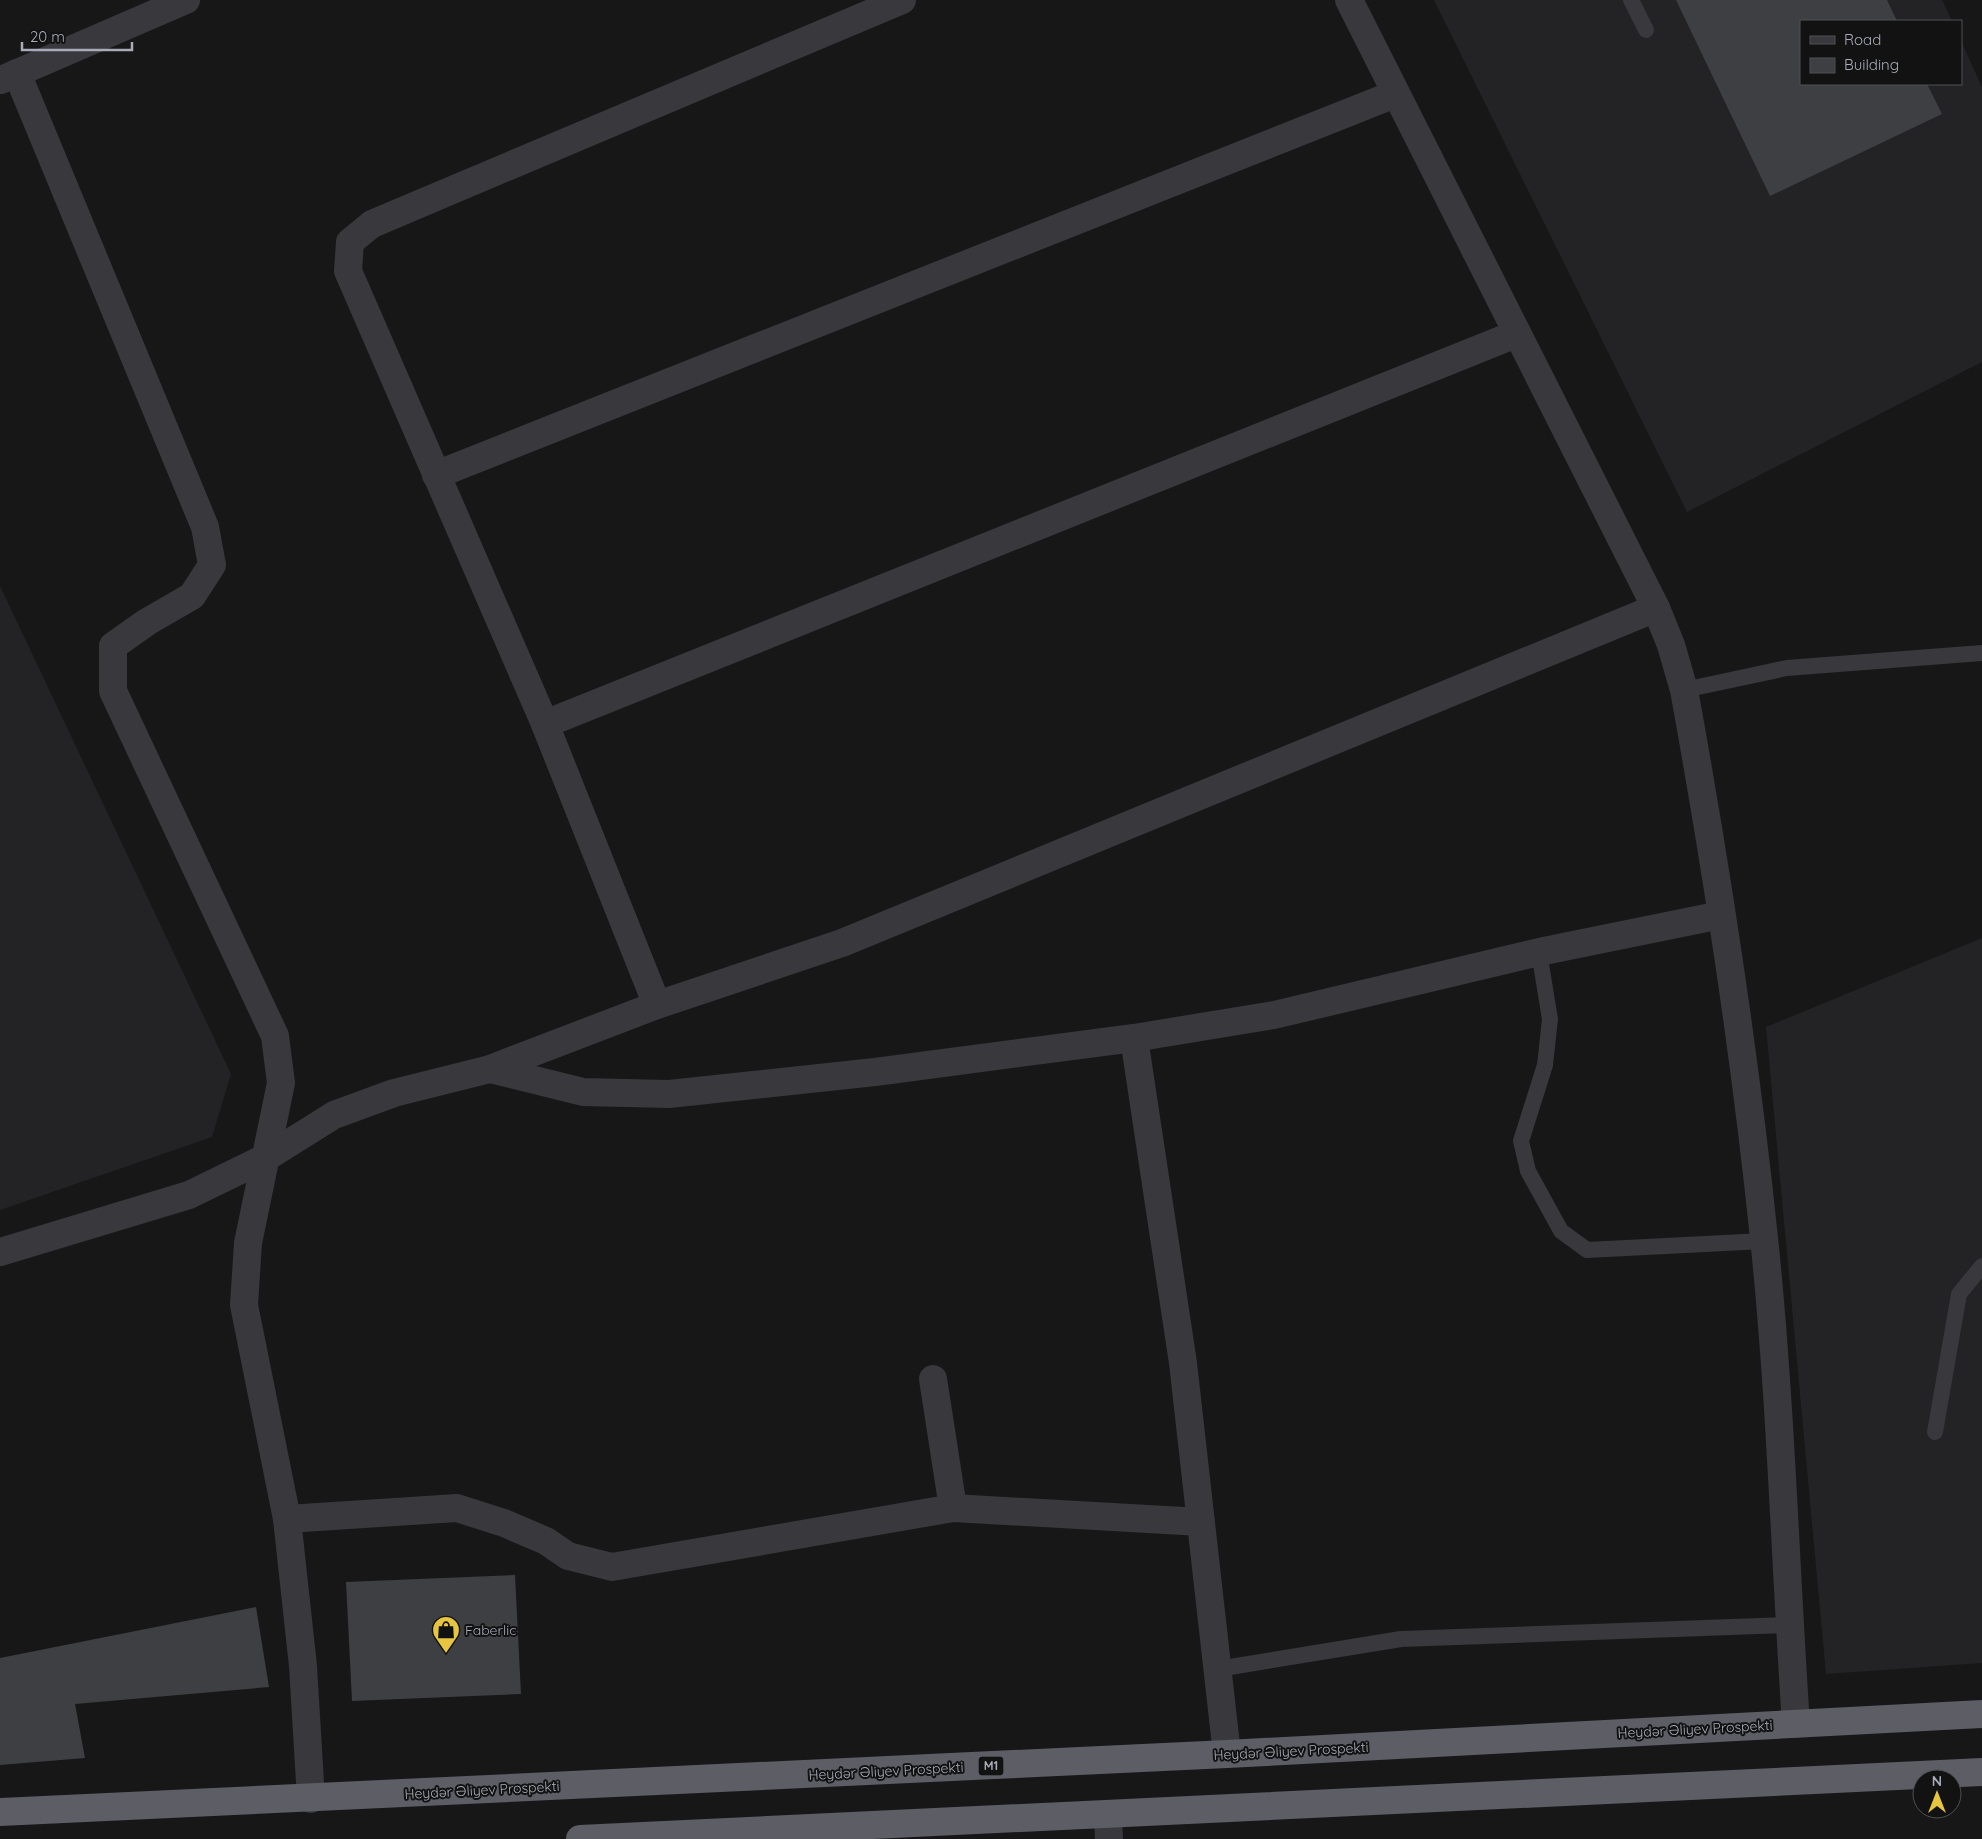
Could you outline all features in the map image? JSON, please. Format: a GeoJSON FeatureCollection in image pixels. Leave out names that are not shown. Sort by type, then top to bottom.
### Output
{"type":"FeatureCollection","features":[{"type":"Feature","properties":{"kind":"highway","name":"Heydər Əliyev Prospekti"},"geometry":{"type":"LineString","coordinates":[[0,1812],[311,1799],[1227,1754],[1982,1714]]}},
{"type":"Feature","properties":{"kind":"highway"},"geometry":{"type":"LineString","coordinates":[[580,1839],[1109,1827],[1982,1772]]}},
{"type":"Feature","properties":{"kind":"street"},"geometry":{"type":"LineString","coordinates":[[186,0],[9,77],[205,527],[212,565],[192,596],[147,622],[113,646],[113,691],[275,1036],[281,1083],[248,1243],[244,1305],[287,1519],[303,1666],[311,1799]]}},
{"type":"Feature","properties":{"kind":"street"},"geometry":{"type":"LineString","coordinates":[[657,1005],[545,724],[348,271],[350,242],[372,224],[902,0]]}},
{"type":"Feature","properties":{"kind":"street"},"geometry":{"type":"LineString","coordinates":[[1349,0],[1656,608],[1671,645],[1684,690],[1743,1056],[1764,1240],[1785,1508],[1789,1625],[1796,1724]]}},
{"type":"Feature","properties":{"kind":"street"},"geometry":{"type":"LineString","coordinates":[[436,475],[1395,94]]}},
{"type":"Feature","properties":{"kind":"street"},"geometry":{"type":"LineString","coordinates":[[545,724],[1516,334]]}},
{"type":"Feature","properties":{"kind":"street"},"geometry":{"type":"LineString","coordinates":[[0,1252],[189,1195],[267,1156],[334,1115],[394,1093],[490,1069],[657,1005],[842,943],[1656,608]]}},
{"type":"Feature","properties":{"kind":"street"},"geometry":{"type":"LineString","coordinates":[[490,1069],[583,1092],[669,1094],[875,1072],[1134,1038],[1274,1015],[1539,952],[1721,915]]}},
{"type":"Feature","properties":{"kind":"street"},"geometry":{"type":"LineString","coordinates":[[1134,1038],[1183,1363],[1227,1754]]}},
{"type":"Feature","properties":{"kind":"street"},"geometry":{"type":"LineString","coordinates":[[933,1379],[953,1508]]}},
{"type":"Feature","properties":{"kind":"street"},"geometry":{"type":"LineString","coordinates":[[287,1519],[457,1508],[504,1523],[546,1541],[568,1556],[612,1566],[953,1508],[1201,1522]]}},
{"type":"Feature","properties":{"kind":"lane"},"geometry":{"type":"LineString","coordinates":[[1631,0],[1646,30]]}},
{"type":"Feature","properties":{"kind":"lane"},"geometry":{"type":"LineString","coordinates":[[1684,690],[1787,668],[1982,653]]}},
{"type":"Feature","properties":{"kind":"lane"},"geometry":{"type":"LineString","coordinates":[[1539,952],[1550,1019],[1546,1065],[1521,1141],[1528,1171],[1561,1231],[1586,1250],[1764,1240]]}},
{"type":"Feature","properties":{"kind":"lane"},"geometry":{"type":"LineString","coordinates":[[1935,1432],[1959,1294],[1982,1266]]}},
{"type":"Feature","properties":{"kind":"lane"},"geometry":{"type":"LineString","coordinates":[[1218,1669],[1401,1640],[1789,1625]]}},
{"type":"Feature","properties":{"kind":"shaded area"},"geometry":{"type":"Polygon","coordinates":[[[1434,0],[1942,0],[1952,20],[1800,20],[1800,85],[1962,85],[1962,43],[1982,87],[1982,362],[1687,512],[1434,0]]]}},
{"type":"Feature","properties":{"kind":"shaded area"},"geometry":{"type":"Polygon","coordinates":[[[0,586],[231,1074],[212,1137],[0,1210],[0,586]]]}},
{"type":"Feature","properties":{"kind":"shaded area"},"geometry":{"type":"Polygon","coordinates":[[[1982,938],[1982,1663],[1826,1674],[1766,1027],[1982,938]]]}},
{"type":"Feature","properties":{"kind":"building"},"geometry":{"type":"Polygon","coordinates":[[[1676,0],[1887,0],[1897,20],[1800,20],[1800,85],[1928,85],[1942,114],[1770,196],[1676,0]]]}},
{"type":"Feature","properties":{"kind":"building"},"geometry":{"type":"Polygon","coordinates":[[[515,1575],[521,1694],[352,1701],[346,1582],[515,1575]]]}},
{"type":"Feature","properties":{"kind":"building"},"geometry":{"type":"Polygon","coordinates":[[[256,1607],[269,1687],[75,1704],[85,1758],[0,1765],[0,1658],[256,1607]]]}},
{"type":"Feature","properties":{"kind":"place","name":"Faberlic"},"geometry":{"type":"Point","coordinates":[446,1654]}}]}
